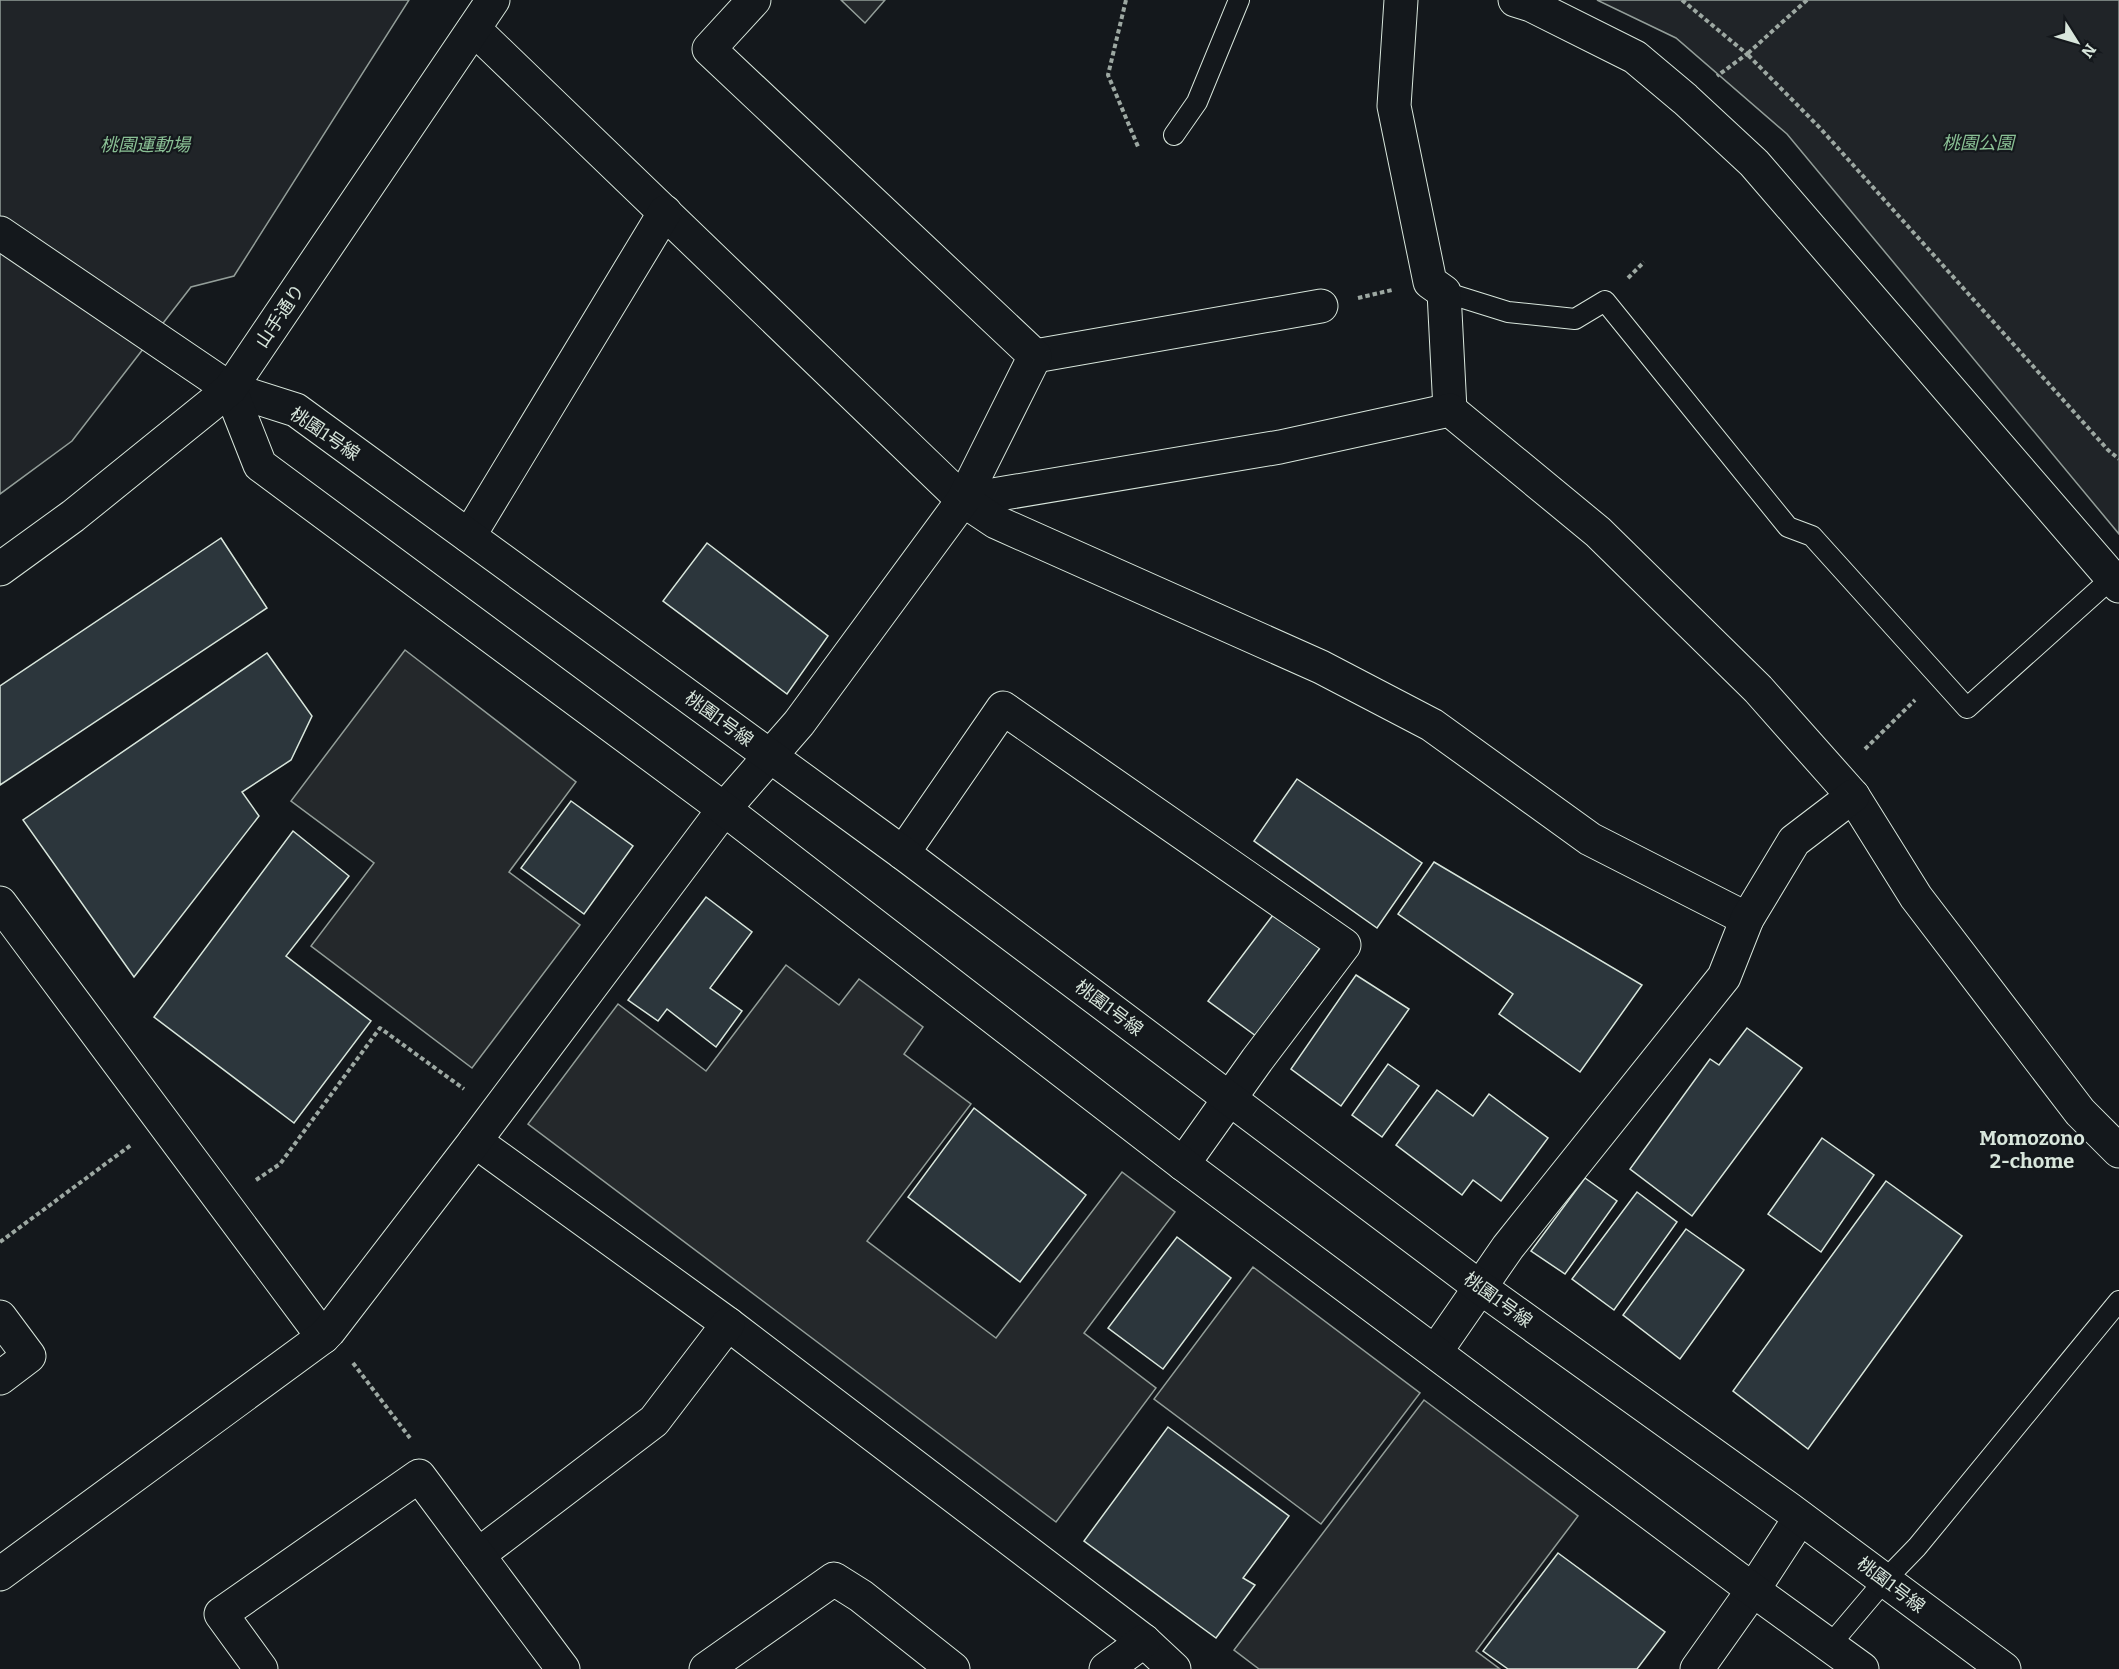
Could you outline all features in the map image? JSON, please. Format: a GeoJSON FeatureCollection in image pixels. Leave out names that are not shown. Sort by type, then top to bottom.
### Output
{"type":"FeatureCollection","features":[{"type":"Feature","properties":{"kind":"street","name":"山手通り"},"geometry":{"type":"LineString","coordinates":[[0,569],[73,516],[230,389],[493,0]]}},
{"type":"Feature","properties":{"kind":"street"},"geometry":{"type":"LineString","coordinates":[[754,0],[709,49],[1035,356]]}},
{"type":"Feature","properties":{"kind":"street"},"geometry":{"type":"LineString","coordinates":[[1401,0],[1394,106],[1437,287],[1450,410],[1598,532],[1758,689],[1844,787],[1916,897],[2080,1112],[2115,1138]]}},
{"type":"Feature","properties":{"kind":"street"},"geometry":{"type":"LineString","coordinates":[[1515,0],[1531,5],[1635,57],[1685,99],[1760,169],[2116,582]]}},
{"type":"Feature","properties":{"kind":"street"},"geometry":{"type":"LineString","coordinates":[[474,29],[963,500],[996,522],[1321,667],[1432,725],[1590,839],[1747,919]]}},
{"type":"Feature","properties":{"kind":"street"},"geometry":{"type":"LineString","coordinates":[[469,536],[665,212]]}},
{"type":"Feature","properties":{"kind":"street","name":"桃園1号線"},"geometry":{"type":"LineString","coordinates":[[0,234],[230,389],[296,410],[903,853],[1481,1288],[1800,1518],[2004,1669]]}},
{"type":"Feature","properties":{"kind":"street"},"geometry":{"type":"LineString","coordinates":[[1035,356],[1321,306]]}},
{"type":"Feature","properties":{"kind":"street"},"geometry":{"type":"LineString","coordinates":[[0,1574],[326,1334],[475,1141],[724,809],[799,723],[963,500],[1035,356]]}},
{"type":"Feature","properties":{"kind":"street"},"geometry":{"type":"LineString","coordinates":[[230,389],[260,465],[724,809],[1183,1164],[1862,1669]]}},
{"type":"Feature","properties":{"kind":"street"},"geometry":{"type":"LineString","coordinates":[[963,500],[1280,447],[1450,410]]}},
{"type":"Feature","properties":{"kind":"street"},"geometry":{"type":"LineString","coordinates":[[903,853],[1003,708],[1344,945],[1183,1164]]}},
{"type":"Feature","properties":{"kind":"street"},"geometry":{"type":"LineString","coordinates":[[1436,1352],[1508,1247],[1724,977],[1747,919],[1794,841],[1844,787]]}},
{"type":"Feature","properties":{"kind":"street"},"geometry":{"type":"LineString","coordinates":[[0,903],[326,1334]]}},
{"type":"Feature","properties":{"kind":"street"},"geometry":{"type":"LineString","coordinates":[[475,1141],[728,1324],[1144,1641],[1174,1669]]}},
{"type":"Feature","properties":{"kind":"street"},"geometry":{"type":"LineString","coordinates":[[0,1317],[29,1356],[0,1378]]}},
{"type":"Feature","properties":{"kind":"street"},"geometry":{"type":"LineString","coordinates":[[478,1555],[654,1421],[728,1324]]}},
{"type":"Feature","properties":{"kind":"street"},"geometry":{"type":"LineString","coordinates":[[261,1669],[221,1614],[419,1476],[563,1669]]}},
{"type":"Feature","properties":{"kind":"street"},"geometry":{"type":"LineString","coordinates":[[1697,1669],[1800,1518]]}},
{"type":"Feature","properties":{"kind":"street"},"geometry":{"type":"LineString","coordinates":[[706,1669],[834,1579],[861,1596],[953,1669]]}},
{"type":"Feature","properties":{"kind":"street"},"geometry":{"type":"LineString","coordinates":[[1106,1669],[1144,1641]]}},
{"type":"Feature","properties":{"kind":"lane"},"geometry":{"type":"LineString","coordinates":[[1174,135],[1197,102],[1239,0]]}},
{"type":"Feature","properties":{"kind":"lane"},"geometry":{"type":"LineString","coordinates":[[1437,287],[1508,312],[1575,319],[1605,301],[1788,527],[1812,536],[1967,708],[2116,582]]}},
{"type":"Feature","properties":{"kind":"lane"},"geometry":{"type":"LineString","coordinates":[[1830,1645],[1885,1580],[1917,1547],[2119,1301]]}},
{"type":"Feature","properties":{"kind":"path"},"geometry":{"type":"LineString","coordinates":[[1126,0],[1108,75],[1139,149]]}},
{"type":"Feature","properties":{"kind":"path"},"geometry":{"type":"LineString","coordinates":[[1682,0],[1747,54],[1820,128],[2108,450],[2119,459]]}},
{"type":"Feature","properties":{"kind":"path"},"geometry":{"type":"LineString","coordinates":[[1685,99],[1747,54],[1807,0]]}},
{"type":"Feature","properties":{"kind":"path"},"geometry":{"type":"LineString","coordinates":[[1321,306],[1437,287]]}},
{"type":"Feature","properties":{"kind":"path"},"geometry":{"type":"LineString","coordinates":[[1844,787],[1939,677]]}},
{"type":"Feature","properties":{"kind":"path"},"geometry":{"type":"LineString","coordinates":[[224,1202],[280,1164],[380,1028],[496,1112]]}},
{"type":"Feature","properties":{"kind":"path"},"geometry":{"type":"LineString","coordinates":[[0,1242],[163,1121]]}},
{"type":"Feature","properties":{"kind":"path"},"geometry":{"type":"LineString","coordinates":[[326,1334],[416,1446],[419,1476]]}},
{"type":"Feature","properties":{"kind":"green space","name":"桃園運動場"},"geometry":{"type":"Polygon","coordinates":[[[0,0],[409,0],[234,276],[191,287],[72,441],[0,494],[0,0]]]}},
{"type":"Feature","properties":{"kind":"green space","name":"桃園公園"},"geometry":{"type":"Polygon","coordinates":[[[1597,0],[2119,0],[2119,534],[1787,134],[1676,38],[1597,0]]]}},
{"type":"Feature","properties":{"kind":"shaded area"},"geometry":{"type":"Polygon","coordinates":[[[841,0],[885,0],[865,23],[841,0]]]}},
{"type":"Feature","properties":{"kind":"shaded area"},"geometry":{"type":"Polygon","coordinates":[[[405,650],[576,782],[509,872],[580,925],[472,1068],[311,946],[374,863],[291,801],[405,650]]]}},
{"type":"Feature","properties":{"kind":"shaded area"},"geometry":{"type":"Polygon","coordinates":[[[786,965],[839,1005],[859,979],[923,1027],[904,1054],[971,1104],[867,1241],[996,1338],[1122,1172],[1175,1212],[1084,1333],[1156,1388],[1056,1522],[528,1124],[618,1004],[706,1071],[786,965]]]}},
{"type":"Feature","properties":{"kind":"shaded area"},"geometry":{"type":"Polygon","coordinates":[[[1253,1267],[1420,1393],[1321,1524],[1154,1399],[1253,1267]]]}},
{"type":"Feature","properties":{"kind":"shaded area"},"geometry":{"type":"Polygon","coordinates":[[[1424,1400],[1578,1516],[1476,1651],[1500,1669],[1259,1669],[1234,1650],[1424,1400]]]}},
{"type":"Feature","properties":{"kind":"building"},"geometry":{"type":"Polygon","coordinates":[[[221,538],[267,608],[0,785],[0,686],[221,538]]]}},
{"type":"Feature","properties":{"kind":"building"},"geometry":{"type":"Polygon","coordinates":[[[707,543],[828,636],[787,694],[663,601],[707,543]]]}},
{"type":"Feature","properties":{"kind":"building"},"geometry":{"type":"Polygon","coordinates":[[[267,653],[312,716],[291,760],[242,792],[259,816],[134,977],[23,820],[267,653]]]}},
{"type":"Feature","properties":{"kind":"building"},"geometry":{"type":"Polygon","coordinates":[[[1297,779],[1422,863],[1377,928],[1254,841],[1297,779]]]}},
{"type":"Feature","properties":{"kind":"building"},"geometry":{"type":"Polygon","coordinates":[[[571,801],[633,846],[584,914],[521,868],[571,801]]]}},
{"type":"Feature","properties":{"kind":"building"},"geometry":{"type":"Polygon","coordinates":[[[293,831],[349,876],[286,956],[371,1021],[294,1123],[154,1017],[293,831]]]}},
{"type":"Feature","properties":{"kind":"building"},"geometry":{"type":"Polygon","coordinates":[[[1434,862],[1642,985],[1580,1072],[1499,1014],[1513,994],[1398,914],[1434,862]]]}},
{"type":"Feature","properties":{"kind":"building"},"geometry":{"type":"Polygon","coordinates":[[[706,897],[752,932],[710,988],[742,1011],[716,1047],[667,1009],[658,1021],[628,1000],[706,897]]]}},
{"type":"Feature","properties":{"kind":"building"},"geometry":{"type":"Polygon","coordinates":[[[1273,915],[1320,948],[1256,1036],[1208,1001],[1273,915]]]}},
{"type":"Feature","properties":{"kind":"building"},"geometry":{"type":"Polygon","coordinates":[[[1356,975],[1409,1009],[1341,1106],[1291,1069],[1356,975]]]}},
{"type":"Feature","properties":{"kind":"building"},"geometry":{"type":"Polygon","coordinates":[[[1747,1028],[1802,1068],[1692,1216],[1630,1169],[1710,1059],[1719,1065],[1747,1028]]]}},
{"type":"Feature","properties":{"kind":"building"},"geometry":{"type":"Polygon","coordinates":[[[1388,1064],[1419,1086],[1382,1137],[1352,1115],[1388,1064]]]}},
{"type":"Feature","properties":{"kind":"building"},"geometry":{"type":"Polygon","coordinates":[[[1437,1090],[1473,1116],[1489,1094],[1548,1138],[1501,1201],[1473,1180],[1462,1195],[1396,1145],[1437,1090]]]}},
{"type":"Feature","properties":{"kind":"building"},"geometry":{"type":"Polygon","coordinates":[[[974,1108],[1086,1195],[1020,1282],[908,1197],[974,1108]]]}},
{"type":"Feature","properties":{"kind":"building"},"geometry":{"type":"Polygon","coordinates":[[[1822,1138],[1874,1175],[1821,1252],[1768,1214],[1822,1138]]]}},
{"type":"Feature","properties":{"kind":"building"},"geometry":{"type":"Polygon","coordinates":[[[1585,1178],[1617,1201],[1565,1274],[1531,1251],[1585,1178]]]}},
{"type":"Feature","properties":{"kind":"building"},"geometry":{"type":"Polygon","coordinates":[[[1886,1181],[1962,1236],[1808,1449],[1733,1391],[1886,1181]]]}},
{"type":"Feature","properties":{"kind":"building"},"geometry":{"type":"Polygon","coordinates":[[[1637,1192],[1677,1222],[1614,1310],[1572,1279],[1637,1192]]]}},
{"type":"Feature","properties":{"kind":"building"},"geometry":{"type":"Polygon","coordinates":[[[1686,1229],[1744,1270],[1680,1359],[1623,1315],[1686,1229]]]}},
{"type":"Feature","properties":{"kind":"building"},"geometry":{"type":"Polygon","coordinates":[[[1177,1237],[1231,1278],[1163,1369],[1108,1328],[1177,1237]]]}},
{"type":"Feature","properties":{"kind":"building"},"geometry":{"type":"Polygon","coordinates":[[[1168,1427],[1289,1516],[1243,1578],[1255,1585],[1216,1638],[1084,1541],[1168,1427]]]}},
{"type":"Feature","properties":{"kind":"building"},"geometry":{"type":"Polygon","coordinates":[[[1558,1553],[1665,1632],[1637,1669],[1508,1669],[1483,1651],[1558,1553]]]}},
{"type":"Feature","properties":{"kind":"district","name":"Momozono 2-chome"},"geometry":{"type":"Point","coordinates":[2032,1150]}}]}
